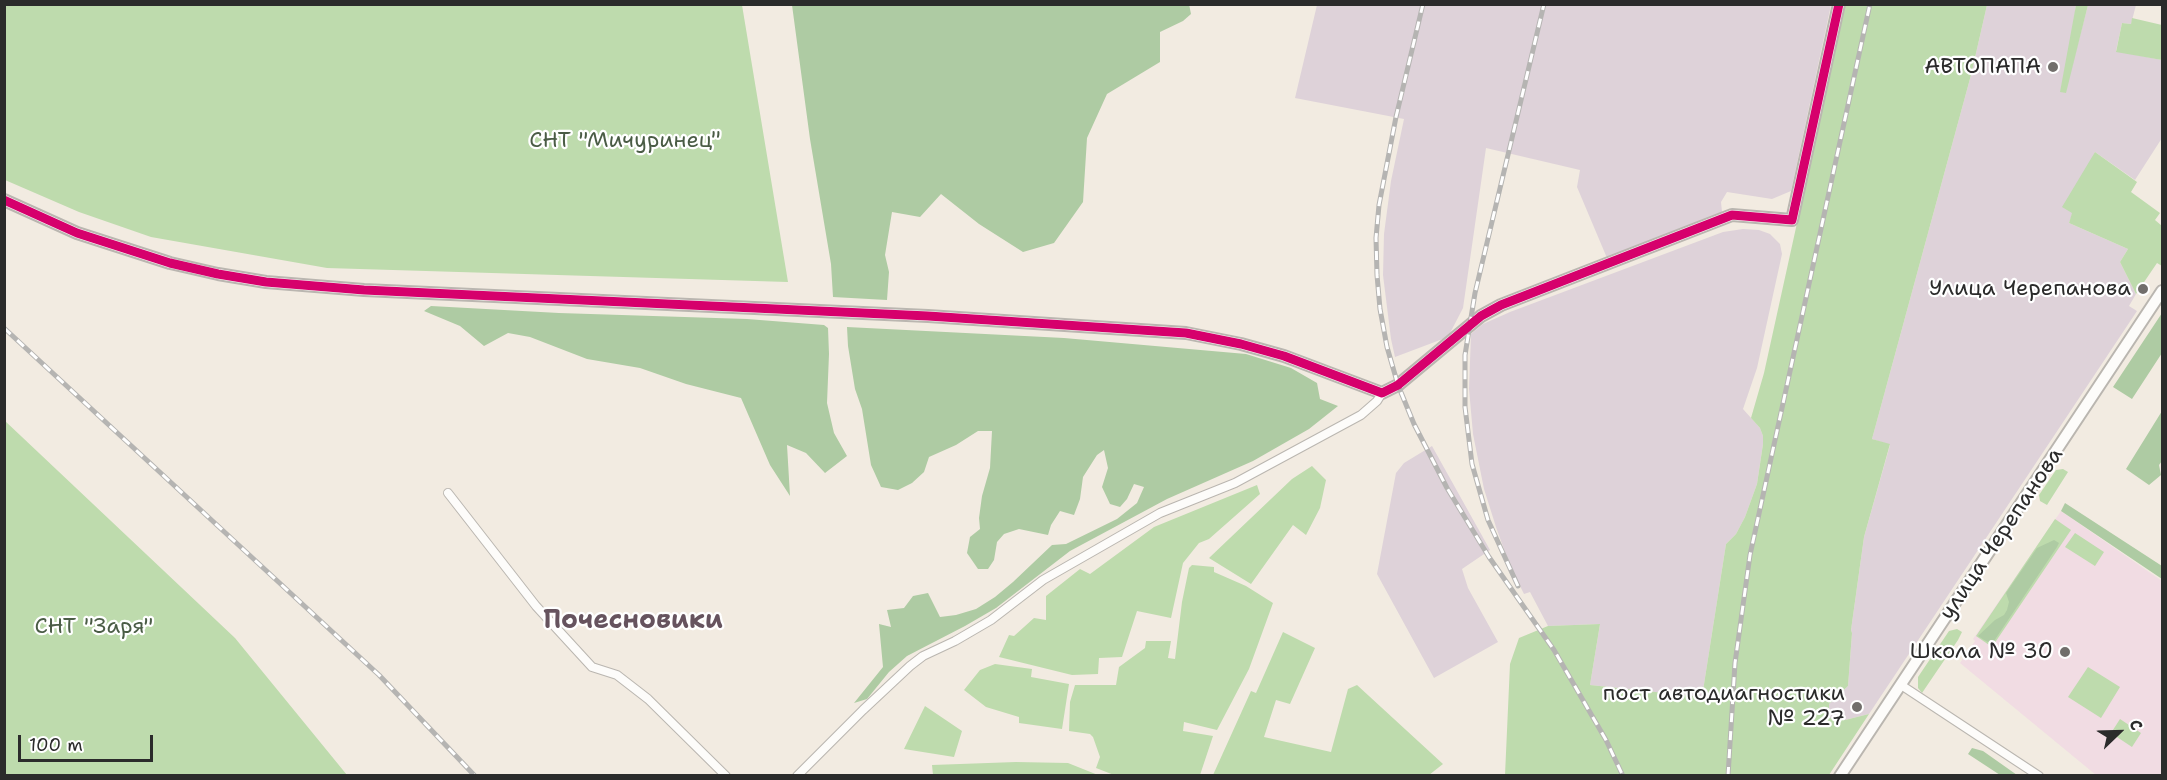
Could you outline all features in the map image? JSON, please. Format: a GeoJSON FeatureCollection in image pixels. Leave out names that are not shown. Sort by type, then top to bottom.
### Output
{"type":"FeatureCollection","features":[{"type":"Feature","properties":{"kind":"street"},"geometry":{"type":"LineString","coordinates":[[797,776],[863,710],[923,656],[991,620],[1043,580],[1160,513],[1234,483],[1361,415],[1377,401],[1382,393],[1398,385],[1481,316],[1501,305],[1732,215],[1792,220],[1839,4]]}},
{"type":"Feature","properties":{"kind":"street"},"geometry":{"type":"LineString","coordinates":[[4,200],[77,233],[170,262],[218,274],[266,282],[364,290],[928,316],[1186,333],[1241,344],[1284,356],[1382,393]]}},
{"type":"Feature","properties":{"kind":"street","name":"улица Черепанова"},"geometry":{"type":"LineString","coordinates":[[1840,776],[2163,291]]}},
{"type":"Feature","properties":{"kind":"street"},"geometry":{"type":"LineString","coordinates":[[448,493],[536,606],[592,667],[617,675],[648,699],[726,776]]}},
{"type":"Feature","properties":{"kind":"street"},"geometry":{"type":"LineString","coordinates":[[1901,685],[2039,776]]}},
{"type":"Feature","properties":{"kind":"shaded area"},"geometry":{"type":"Polygon","coordinates":[[[1317,5],[1831,5],[1791,191],[1772,199],[1727,192],[1721,202],[1722,212],[1607,258],[1577,187],[1580,170],[1486,148],[1463,308],[1448,337],[1395,357],[1383,275],[1384,234],[1391,181],[1404,119],[1295,98],[1317,5]]]}},
{"type":"Feature","properties":{"kind":"shaded area"},"geometry":{"type":"Polygon","coordinates":[[[1987,5],[2076,5],[2065,93],[2088,5],[2136,5],[2131,24],[2122,23],[2116,51],[2162,60],[2162,138],[2135,180],[2095,152],[2069,223],[2128,249],[2120,262],[2136,294],[2129,306],[2137,311],[1869,714],[1845,720],[1829,719],[1829,704],[1848,686],[1851,630],[1864,537],[1890,445],[1872,439],[1971,75],[1987,5]]]}},
{"type":"Feature","properties":{"kind":"shaded area"},"geometry":{"type":"Polygon","coordinates":[[[1743,229],[1759,230],[1770,234],[1780,244],[1782,254],[1757,368],[1743,409],[1760,428],[1763,436],[1757,484],[1745,517],[1736,534],[1726,544],[1702,697],[1590,685],[1600,624],[1548,626],[1530,592],[1524,594],[1510,566],[1496,527],[1484,489],[1473,434],[1469,389],[1471,334],[1483,324],[1510,312],[1723,232],[1743,229]]]}},
{"type":"Feature","properties":{"kind":"shaded area"},"geometry":{"type":"Polygon","coordinates":[[[1432,446],[1490,550],[1462,569],[1468,588],[1498,642],[1434,678],[1377,574],[1396,473],[1404,463],[1432,446]]]}},
{"type":"Feature","properties":{"kind":"shaded area","name":"Школа № 30"},"geometry":{"type":"Polygon","coordinates":[[[2061,511],[2162,581],[2162,775],[2096,775],[1960,663],[1975,641],[1973,639],[2061,511]]]}},
{"type":"Feature","properties":{"kind":"green space","name":"СНТ \"Мичуринец\""},"geometry":{"type":"Polygon","coordinates":[[[5,4],[742,5],[788,282],[327,268],[151,237],[79,212],[5,180],[5,4]]]}},
{"type":"Feature","properties":{"kind":"green space"},"geometry":{"type":"Polygon","coordinates":[[[1189,4],[1191,14],[1183,21],[1160,32],[1160,62],[1107,94],[1087,138],[1083,202],[1054,243],[1023,252],[979,224],[941,194],[920,217],[892,212],[885,255],[889,272],[887,300],[833,297],[831,264],[810,139],[792,5],[1189,4]]]}},
{"type":"Feature","properties":{"kind":"green space"},"geometry":{"type":"Polygon","coordinates":[[[1845,5],[1987,5],[1971,75],[1872,439],[1890,444],[1864,537],[1851,630],[1848,686],[1829,704],[1829,718],[1845,720],[1869,714],[1829,775],[1505,775],[1510,664],[1519,638],[1548,626],[1600,624],[1590,685],[1702,697],[1726,544],[1736,534],[1745,517],[1757,484],[1763,436],[1760,428],[1751,418],[1764,373],[1845,5]]]}},
{"type":"Feature","properties":{"kind":"green space"},"geometry":{"type":"Polygon","coordinates":[[[2076,5],[2088,5],[2066,93],[2060,92],[2076,5]]]}},
{"type":"Feature","properties":{"kind":"green space"},"geometry":{"type":"Polygon","coordinates":[[[2132,18],[2162,25],[2162,60],[2116,52],[2122,23],[2131,24],[2132,18]]]}},
{"type":"Feature","properties":{"kind":"green space"},"geometry":{"type":"Polygon","coordinates":[[[2095,152],[2137,182],[2131,192],[2160,213],[2155,220],[2162,226],[2162,266],[2157,263],[2136,294],[2120,262],[2128,249],[2069,223],[2072,213],[2062,207],[2095,152]]]}},
{"type":"Feature","properties":{"kind":"green space"},"geometry":{"type":"Polygon","coordinates":[[[431,306],[747,319],[824,325],[828,328],[829,354],[827,403],[834,433],[847,456],[825,473],[806,453],[787,445],[790,496],[770,465],[741,398],[686,384],[640,368],[587,359],[530,337],[508,333],[484,346],[460,326],[424,311],[431,306]]]}},
{"type":"Feature","properties":{"kind":"green space"},"geometry":{"type":"Polygon","coordinates":[[[2162,313],[2162,353],[2132,399],[2113,387],[2162,313]]]}},
{"type":"Feature","properties":{"kind":"green space"},"geometry":{"type":"Polygon","coordinates":[[[847,327],[1064,338],[1246,354],[1291,368],[1317,383],[1320,399],[1338,406],[1309,429],[1253,461],[1167,499],[1070,551],[996,608],[907,656],[889,672],[867,699],[854,703],[883,667],[879,624],[891,627],[887,610],[904,608],[913,596],[928,593],[940,617],[976,609],[1013,582],[1052,545],[1066,544],[1117,519],[1137,503],[1144,487],[1134,484],[1127,499],[1120,507],[1110,504],[1102,487],[1108,468],[1104,450],[1097,455],[1083,477],[1080,499],[1074,515],[1060,511],[1048,535],[1019,529],[1004,534],[997,542],[994,560],[988,569],[978,569],[967,553],[970,537],[980,529],[982,496],[990,468],[992,431],[978,431],[956,445],[929,457],[924,472],[912,483],[898,490],[881,487],[871,465],[862,409],[855,389],[847,327]]]}},
{"type":"Feature","properties":{"kind":"green space"},"geometry":{"type":"Polygon","coordinates":[[[2162,411],[2162,461],[2159,465],[2161,475],[2149,485],[2126,469],[2162,411]]]}},
{"type":"Feature","properties":{"kind":"green space","name":"СНТ \"Заря\""},"geometry":{"type":"Polygon","coordinates":[[[4,420],[235,638],[347,775],[5,775],[4,420]]]}},
{"type":"Feature","properties":{"kind":"green space"},"geometry":{"type":"Polygon","coordinates":[[[1312,466],[1326,480],[1320,508],[1306,535],[1293,525],[1251,584],[1209,558],[1292,479],[1312,466]]]}},
{"type":"Feature","properties":{"kind":"green space"},"geometry":{"type":"Polygon","coordinates":[[[2063,469],[2068,472],[2047,505],[2040,501],[2039,495],[2056,470],[2063,469]]]}},
{"type":"Feature","properties":{"kind":"green space"},"geometry":{"type":"Polygon","coordinates":[[[1257,485],[1260,494],[1209,539],[1199,543],[1183,563],[1171,618],[1137,611],[1122,657],[1099,658],[1098,674],[1072,675],[999,657],[1009,635],[1014,636],[1034,618],[1046,620],[1046,596],[1080,569],[1090,574],[1154,527],[1257,485]]]}},
{"type":"Feature","properties":{"kind":"green space"},"geometry":{"type":"Polygon","coordinates":[[[2065,503],[2162,566],[2162,579],[2061,511],[2065,503]]]}},
{"type":"Feature","properties":{"kind":"green space"},"geometry":{"type":"Polygon","coordinates":[[[2055,519],[2071,530],[1992,647],[1976,636],[2055,519]]]}},
{"type":"Feature","properties":{"kind":"green space"},"geometry":{"type":"Polygon","coordinates":[[[2075,533],[2104,552],[2095,566],[2065,547],[2075,533]]]}},
{"type":"Feature","properties":{"kind":"green space"},"geometry":{"type":"Polygon","coordinates":[[[2054,540],[2059,543],[2057,547],[1992,644],[1978,636],[2004,615],[2009,602],[2006,593],[2037,548],[2054,540]]]}},
{"type":"Feature","properties":{"kind":"green space"},"geometry":{"type":"Polygon","coordinates":[[[1192,565],[1214,567],[1214,572],[1246,586],[1273,603],[1249,669],[1217,730],[1184,722],[1183,731],[1213,736],[1200,775],[1114,775],[1096,768],[1100,757],[1093,737],[1090,734],[1069,731],[1070,702],[1075,685],[1116,685],[1119,667],[1145,648],[1146,641],[1171,641],[1168,658],[1175,659],[1182,602],[1189,568],[1192,565]]]}},
{"type":"Feature","properties":{"kind":"green space"},"geometry":{"type":"Polygon","coordinates":[[[1957,629],[1962,632],[1958,640],[1922,693],[1918,688],[1918,677],[1949,631],[1957,629]]]}},
{"type":"Feature","properties":{"kind":"green space"},"geometry":{"type":"Polygon","coordinates":[[[1283,632],[1315,648],[1290,704],[1276,700],[1264,737],[1331,752],[1348,689],[1357,685],[1443,764],[1429,775],[1213,775],[1251,691],[1256,693],[1283,632]]]}},
{"type":"Feature","properties":{"kind":"green space"},"geometry":{"type":"Polygon","coordinates":[[[995,664],[1032,669],[1031,677],[1069,684],[1062,729],[1019,723],[1019,717],[986,707],[964,690],[980,670],[995,664]]]}},
{"type":"Feature","properties":{"kind":"green space"},"geometry":{"type":"Polygon","coordinates":[[[2088,667],[2120,687],[2101,718],[2068,697],[2088,667]]]}},
{"type":"Feature","properties":{"kind":"green space"},"geometry":{"type":"Polygon","coordinates":[[[925,706],[962,731],[954,757],[904,749],[925,706]]]}},
{"type":"Feature","properties":{"kind":"green space"},"geometry":{"type":"Polygon","coordinates":[[[2120,719],[2141,733],[2132,747],[2111,733],[2120,719]]]}},
{"type":"Feature","properties":{"kind":"green space"},"geometry":{"type":"Polygon","coordinates":[[[1972,748],[1983,751],[2017,775],[2000,775],[1968,754],[1972,748]]]}},
{"type":"Feature","properties":{"kind":"green space"},"geometry":{"type":"Polygon","coordinates":[[[1068,763],[1098,775],[933,775],[932,765],[1068,763]]]}},
{"type":"Feature","properties":{"kind":"railway"},"geometry":{"type":"LineString","coordinates":[[1423,4],[1396,117],[1379,205],[1376,238],[1377,275],[1387,347],[1398,385],[1414,424],[1447,488],[1489,557],[1554,650],[1606,740],[1623,776]]}},
{"type":"Feature","properties":{"kind":"railway"},"geometry":{"type":"LineString","coordinates":[[1518,586],[1488,520],[1472,464],[1465,407],[1465,355],[1475,293],[1544,4]]}},
{"type":"Feature","properties":{"kind":"railway"},"geometry":{"type":"LineString","coordinates":[[1728,776],[1735,663],[1750,555],[1870,4]]}},
{"type":"Feature","properties":{"kind":"railway"},"geometry":{"type":"LineString","coordinates":[[4,328],[379,675],[475,776]]}},
{"type":"Feature","properties":{"kind":"cycle path"},"geometry":{"type":"LineString","coordinates":[[4,200],[77,233],[170,263],[266,282],[364,290],[928,316],[1186,333],[1241,344],[1284,356],[1382,393],[1398,385],[1481,316],[1501,305],[1732,215],[1792,220],[1839,4]]}},
{"type":"Feature","properties":{"kind":"place","name":"АВТОПАПА"},"geometry":{"type":"Point","coordinates":[2053,67]}},
{"type":"Feature","properties":{"kind":"place","name":"Улица Черепанова"},"geometry":{"type":"Point","coordinates":[2143,289]}},
{"type":"Feature","properties":{"kind":"place","name":"Школа № 30"},"geometry":{"type":"Point","coordinates":[2065,652]}},
{"type":"Feature","properties":{"kind":"place","name":"пост автодиагностики № 227"},"geometry":{"type":"Point","coordinates":[1857,707]}},
{"type":"Feature","properties":{"kind":"district","name":"Почесновики"},"geometry":{"type":"Point","coordinates":[633,621]}}]}
